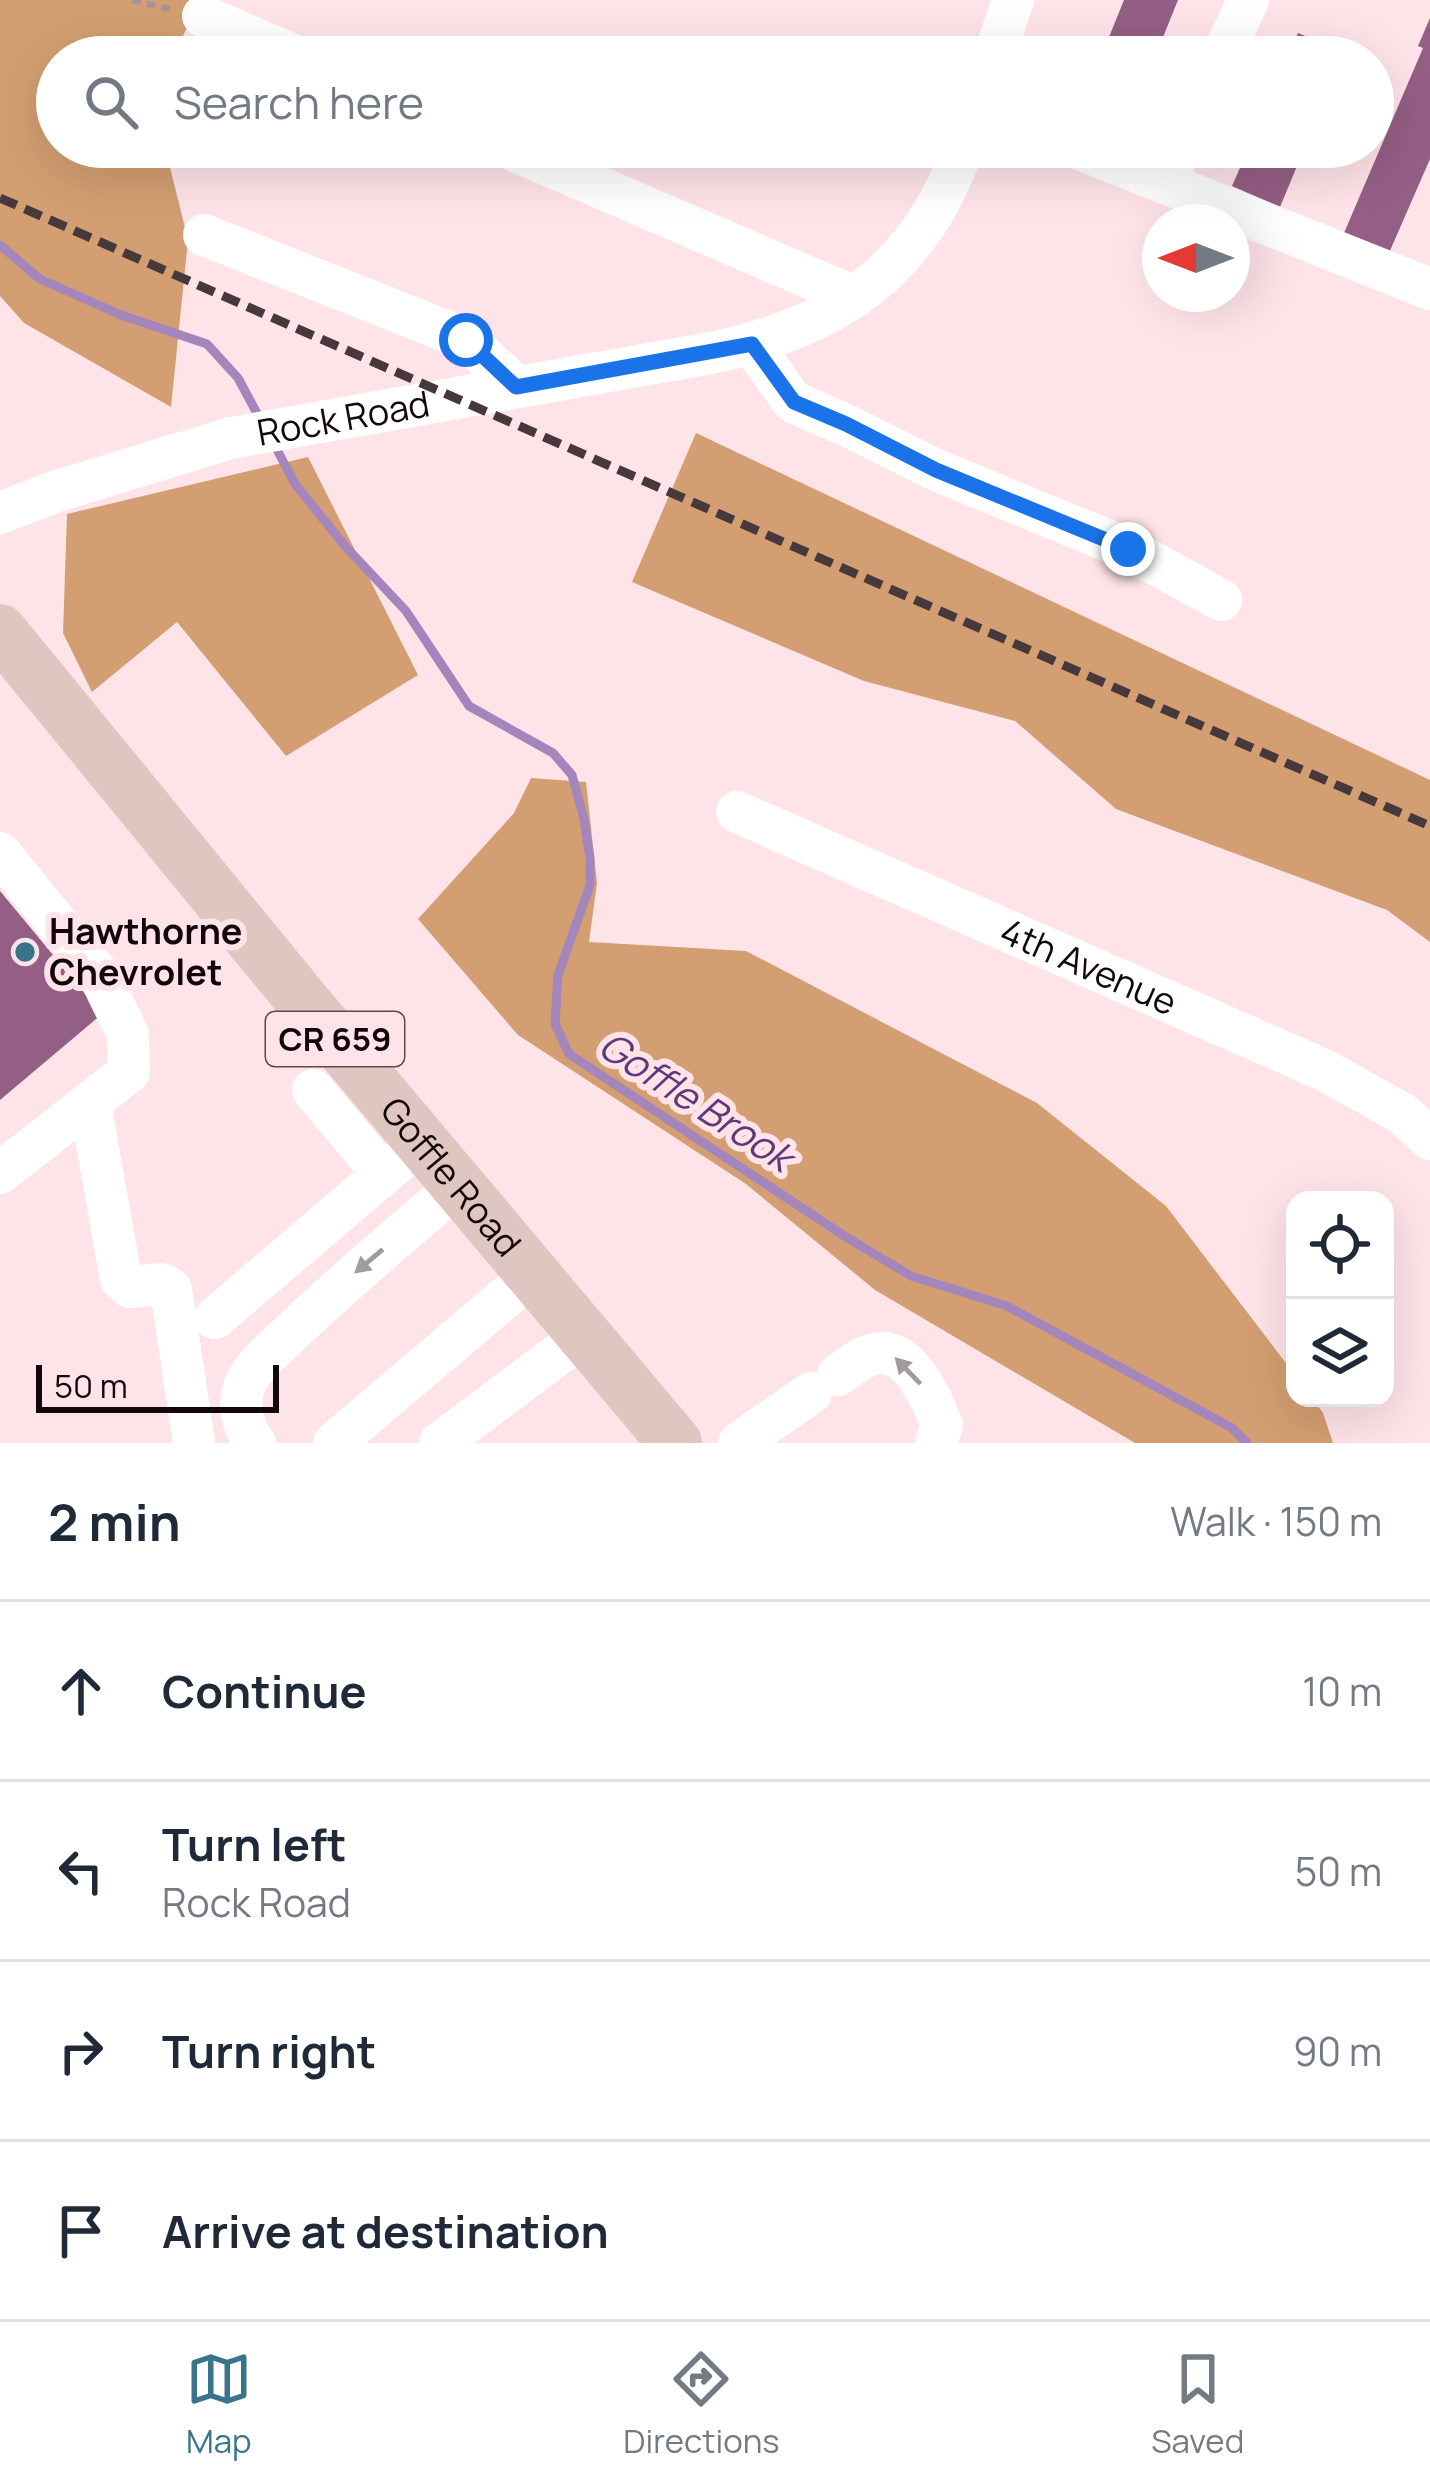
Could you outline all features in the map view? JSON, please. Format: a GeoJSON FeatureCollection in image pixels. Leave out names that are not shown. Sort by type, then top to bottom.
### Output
{"type":"FeatureCollection","features":[{"type":"Feature","properties":{"kind":"main road","name":"Goffle Road"},"geometry":{"type":"LineString","coordinates":[[0,631],[18,677],[402,1158],[458,1186],[675,1443]]}},
{"type":"Feature","properties":{"kind":"street"},"geometry":{"type":"LineString","coordinates":[[1001,36],[1013,0]]}},
{"type":"Feature","properties":{"kind":"street"},"geometry":{"type":"LineString","coordinates":[[1232,36],[1248,0]]}},
{"type":"Feature","properties":{"kind":"street"},"geometry":{"type":"LineString","coordinates":[[203,16],[249,36]]}},
{"type":"Feature","properties":{"kind":"street"},"geometry":{"type":"LineString","coordinates":[[555,168],[854,297]]}},
{"type":"Feature","properties":{"kind":"street","name":"Rock Road"},"geometry":{"type":"LineString","coordinates":[[0,513],[56,490],[230,438],[752,344],[782,334],[878,281],[928,222],[955,168]]}},
{"type":"Feature","properties":{"kind":"street"},"geometry":{"type":"LineString","coordinates":[[1179,168],[1430,289]]}},
{"type":"Feature","properties":{"kind":"street"},"geometry":{"type":"LineString","coordinates":[[204,235],[466,340],[516,387]]}},
{"type":"Feature","properties":{"kind":"street"},"geometry":{"type":"LineString","coordinates":[[752,344],[794,402],[936,470],[1128,549],[1221,600]]}},
{"type":"Feature","properties":{"kind":"street","name":"4th Avenue"},"geometry":{"type":"LineString","coordinates":[[737,812],[1324,1070],[1403,1114],[1430,1139]]}},
{"type":"Feature","properties":{"kind":"street"},"geometry":{"type":"LineString","coordinates":[[0,853],[99,975],[128,1034],[130,1072],[0,1173]]}},
{"type":"Feature","properties":{"kind":"street"},"geometry":{"type":"LineString","coordinates":[[215,1318],[402,1158],[313,1090]]}},
{"type":"Feature","properties":{"kind":"street"},"geometry":{"type":"LineString","coordinates":[[90,1103],[121,1279],[130,1288],[162,1284],[170,1289],[194,1443]]}},
{"type":"Feature","properties":{"kind":"street"},"geometry":{"type":"LineString","coordinates":[[256,1443],[249,1437],[241,1408],[246,1382],[344,1282],[458,1186]]}},
{"type":"Feature","properties":{"kind":"street"},"geometry":{"type":"LineString","coordinates":[[334,1443],[532,1274]]}},
{"type":"Feature","properties":{"kind":"street"},"geometry":{"type":"LineString","coordinates":[[440,1443],[584,1335]]}},
{"type":"Feature","properties":{"kind":"street"},"geometry":{"type":"LineString","coordinates":[[739,1443],[866,1356],[886,1352],[905,1362],[932,1399],[942,1425],[936,1443]]}},
{"type":"Feature","properties":{"kind":"shaded area"},"geometry":{"type":"Polygon","coordinates":[[[0,0],[200,0],[183,36],[36,36],[36,168],[170,168],[188,240],[171,407],[24,323],[0,296],[0,0]]]}},
{"type":"Feature","properties":{"kind":"shaded area"},"geometry":{"type":"Polygon","coordinates":[[[696,433],[1430,780],[1430,942],[1387,910],[1116,809],[1015,721],[864,681],[632,582],[696,433]]]}},
{"type":"Feature","properties":{"kind":"shaded area"},"geometry":{"type":"Polygon","coordinates":[[[308,457],[418,675],[286,756],[177,622],[92,692],[63,633],[67,514],[308,457]]]}},
{"type":"Feature","properties":{"kind":"shaded area"},"geometry":{"type":"Polygon","coordinates":[[[531,778],[586,782],[597,883],[589,942],[746,951],[1037,1103],[1166,1206],[1286,1363],[1286,1407],[1319,1407],[1333,1443],[1135,1443],[875,1290],[746,1184],[518,1035],[418,919],[514,813],[531,778]]]}},
{"type":"Feature","properties":{"kind":"building"},"geometry":{"type":"Polygon","coordinates":[[[1124,0],[1178,0],[1163,36],[1109,36],[1124,0]]]}},
{"type":"Feature","properties":{"kind":"building"},"geometry":{"type":"Polygon","coordinates":[[[1430,18],[1430,159],[1389,253],[1344,233],[1372,168],[1394,168],[1394,116],[1423,48],[1418,46],[1430,18]]]}},
{"type":"Feature","properties":{"kind":"building"},"geometry":{"type":"Polygon","coordinates":[[[1240,168],[1296,168],[1280,207],[1232,186],[1240,168]]]}},
{"type":"Feature","properties":{"kind":"building","name":"Hawthorne Chevrolet"},"geometry":{"type":"Polygon","coordinates":[[[0,891],[102,1014],[0,1100],[0,891]]]}},
{"type":"Feature","properties":{"kind":"waterway","name":"Goffle Brook"},"geometry":{"type":"LineString","coordinates":[[0,245],[40,279],[121,315],[207,344],[238,378],[260,419]]}},
{"type":"Feature","properties":{"kind":"waterway","name":"Goffle Brook"},"geometry":{"type":"LineString","coordinates":[[274,444],[295,484],[406,611],[469,706],[553,753],[572,775],[584,819],[590,885],[558,975],[555,1024],[569,1054],[911,1276],[1007,1306],[1232,1428],[1247,1443]]}},
{"type":"Feature","properties":{"kind":"railway"},"geometry":{"type":"LineString","coordinates":[[0,198],[1430,826]]}},
{"type":"Feature","properties":{"kind":"place","name":"Hawthorne Chevrolet"},"geometry":{"type":"Point","coordinates":[25,952]}},
{"type":"Feature","properties":{"kind":"route"},"geometry":{"type":"LineString","coordinates":[[466,340],[516,387],[752,344],[794,402],[936,470],[1128,549]]}}]}
